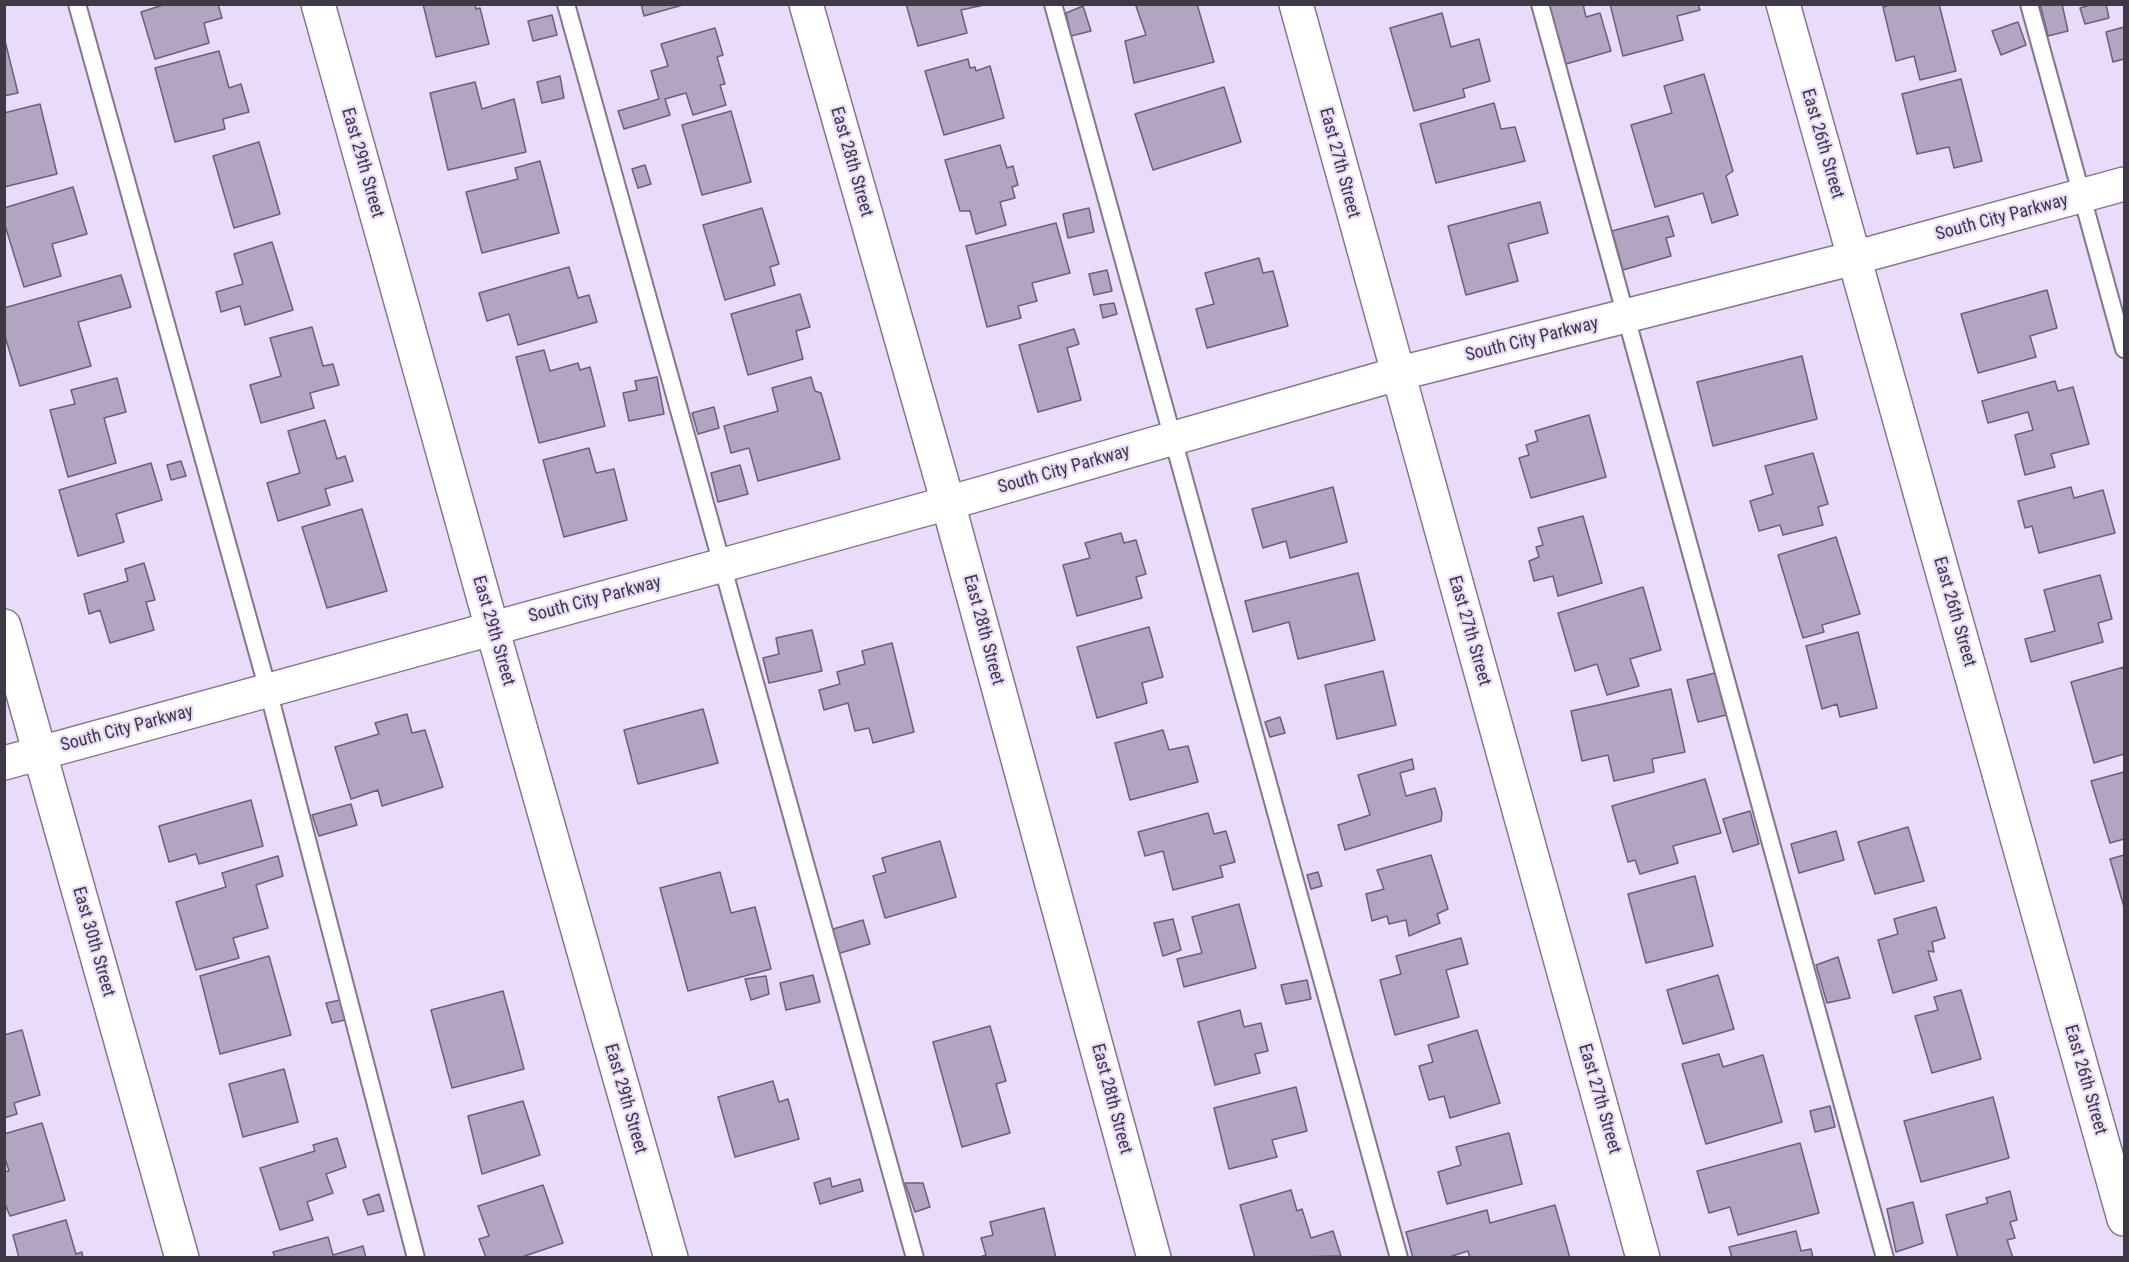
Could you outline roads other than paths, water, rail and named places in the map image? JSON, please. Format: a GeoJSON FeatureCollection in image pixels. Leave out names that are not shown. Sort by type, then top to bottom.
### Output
{"type":"FeatureCollection","features":[{"type":"Feature","properties":{"kind":"street","name":"East 29th Street"},"geometry":{"type":"LineString","coordinates":[[318,4],[670,1257]]}},
{"type":"Feature","properties":{"kind":"street","name":"East 28th Street"},"geometry":{"type":"LineString","coordinates":[[806,4],[948,503],[1154,1257]]}},
{"type":"Feature","properties":{"kind":"street","name":"East 27th Street"},"geometry":{"type":"LineString","coordinates":[[1296,4],[1643,1257]]}},
{"type":"Feature","properties":{"kind":"street","name":"East 26th Street"},"geometry":{"type":"LineString","coordinates":[[1783,4],[2124,1220]]}},
{"type":"Feature","properties":{"kind":"street","name":"South City Parkway"},"geometry":{"type":"LineString","coordinates":[[4,763],[948,503],[1397,374],[1854,258],[2124,184]]}},
{"type":"Feature","properties":{"kind":"street","name":"East 30th Street"},"geometry":{"type":"LineString","coordinates":[[4,626],[182,1257]]}},
{"type":"Feature","properties":{"kind":"lane"},"geometry":{"type":"LineString","coordinates":[[77,4],[268,690],[416,1257]]}},
{"type":"Feature","properties":{"kind":"lane"},"geometry":{"type":"LineString","coordinates":[[566,4],[915,1257]]}},
{"type":"Feature","properties":{"kind":"lane"},"geometry":{"type":"LineString","coordinates":[[1053,4],[1399,1257]]}},
{"type":"Feature","properties":{"kind":"lane"},"geometry":{"type":"LineString","coordinates":[[1540,4],[1885,1257]]}},
{"type":"Feature","properties":{"kind":"lane"},"geometry":{"type":"LineString","coordinates":[[2029,4],[2124,350]]}}]}
